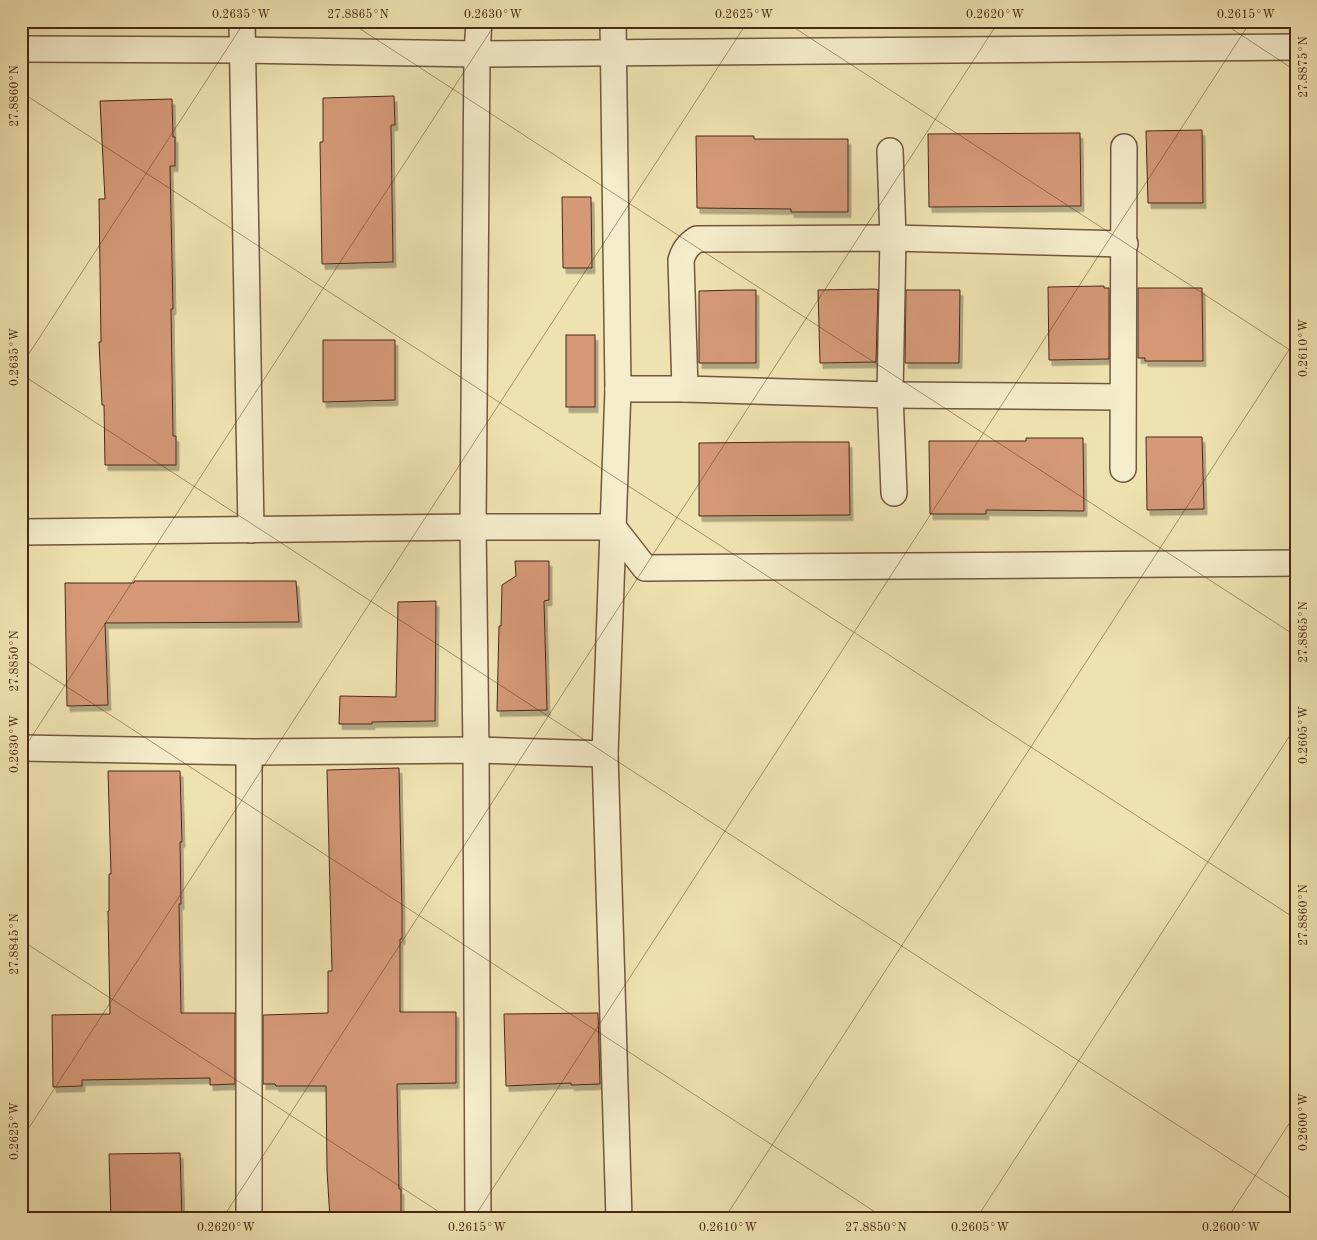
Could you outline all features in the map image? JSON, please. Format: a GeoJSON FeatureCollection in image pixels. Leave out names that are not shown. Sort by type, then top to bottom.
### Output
{"type":"FeatureCollection","features":[{"type":"Feature","properties":{"kind":"street"},"geometry":{"type":"LineString","coordinates":[[242,21],[250,530]]}},
{"type":"Feature","properties":{"kind":"street"},"geometry":{"type":"LineString","coordinates":[[478,1219],[473,527],[477,54],[479,21]]}},
{"type":"Feature","properties":{"kind":"street"},"geometry":{"type":"LineString","coordinates":[[613,21],[618,390],[605,754],[619,1219]]}},
{"type":"Feature","properties":{"kind":"street"},"geometry":{"type":"LineString","coordinates":[[21,49],[477,54],[1296,47]]}},
{"type":"Feature","properties":{"kind":"street"},"geometry":{"type":"LineString","coordinates":[[1123,469],[1124,147]]}},
{"type":"Feature","properties":{"kind":"street"},"geometry":{"type":"LineString","coordinates":[[890,151],[893,238],[890,395],[894,494]]}},
{"type":"Feature","properties":{"kind":"street"},"geometry":{"type":"LineString","coordinates":[[685,389],[681,260],[689,244],[697,239],[893,238],[1125,244]]}},
{"type":"Feature","properties":{"kind":"street"},"geometry":{"type":"LineString","coordinates":[[618,390],[685,389],[890,395],[1122,397]]}},
{"type":"Feature","properties":{"kind":"street"},"geometry":{"type":"LineString","coordinates":[[21,532],[613,527]]}},
{"type":"Feature","properties":{"kind":"street"},"geometry":{"type":"LineString","coordinates":[[613,527],[645,568],[1296,563]]}},
{"type":"Feature","properties":{"kind":"street"},"geometry":{"type":"LineString","coordinates":[[21,748],[249,752],[476,750],[605,754]]}},
{"type":"Feature","properties":{"kind":"street"},"geometry":{"type":"LineString","coordinates":[[249,752],[249,1219]]}},
{"type":"Feature","properties":{"kind":"building"},"geometry":{"type":"Polygon","coordinates":[[[394,96],[395,125],[391,125],[393,262],[322,264],[320,142],[323,142],[323,98],[394,96]]]}},
{"type":"Feature","properties":{"kind":"building"},"geometry":{"type":"Polygon","coordinates":[[[172,99],[175,166],[170,166],[173,309],[171,309],[173,436],[176,436],[176,465],[105,465],[104,405],[102,405],[99,342],[101,342],[99,199],[105,199],[100,101],[172,99]]]}},
{"type":"Feature","properties":{"kind":"building"},"geometry":{"type":"Polygon","coordinates":[[[1202,130],[1203,203],[1148,203],[1146,131],[1202,130]]]}},
{"type":"Feature","properties":{"kind":"building"},"geometry":{"type":"Polygon","coordinates":[[[1080,133],[1081,206],[929,207],[928,134],[1080,133]]]}},
{"type":"Feature","properties":{"kind":"building"},"geometry":{"type":"Polygon","coordinates":[[[696,136],[754,136],[754,139],[848,139],[848,212],[791,212],[791,209],[697,208],[696,136]]]}},
{"type":"Feature","properties":{"kind":"building"},"geometry":{"type":"Polygon","coordinates":[[[562,197],[591,197],[592,268],[563,268],[562,197]]]}},
{"type":"Feature","properties":{"kind":"building"},"geometry":{"type":"Polygon","coordinates":[[[1104,286],[1104,288],[1109,288],[1109,359],[1049,360],[1048,287],[1104,286]]]}},
{"type":"Feature","properties":{"kind":"building"},"geometry":{"type":"Polygon","coordinates":[[[1138,288],[1202,288],[1203,361],[1145,361],[1145,358],[1138,358],[1138,288]]]}},
{"type":"Feature","properties":{"kind":"building"},"geometry":{"type":"Polygon","coordinates":[[[756,290],[756,363],[699,363],[699,291],[756,290]]]}},
{"type":"Feature","properties":{"kind":"building"},"geometry":{"type":"Polygon","coordinates":[[[818,290],[878,290],[876,362],[820,363],[818,290]]]}},
{"type":"Feature","properties":{"kind":"building"},"geometry":{"type":"Polygon","coordinates":[[[906,290],[960,290],[959,363],[905,363],[906,290]]]}},
{"type":"Feature","properties":{"kind":"building"},"geometry":{"type":"Polygon","coordinates":[[[566,335],[595,335],[595,407],[566,407],[566,335]]]}},
{"type":"Feature","properties":{"kind":"building"},"geometry":{"type":"Polygon","coordinates":[[[323,340],[395,340],[395,400],[323,402],[323,340]]]}},
{"type":"Feature","properties":{"kind":"building"},"geometry":{"type":"Polygon","coordinates":[[[1146,437],[1202,437],[1204,509],[1147,510],[1146,437]]]}},
{"type":"Feature","properties":{"kind":"building"},"geometry":{"type":"Polygon","coordinates":[[[1026,438],[1083,438],[1084,511],[986,510],[986,514],[930,514],[929,441],[1026,441],[1026,438]]]}},
{"type":"Feature","properties":{"kind":"building"},"geometry":{"type":"Polygon","coordinates":[[[849,442],[850,515],[699,516],[699,443],[849,442]]]}},
{"type":"Feature","properties":{"kind":"building"},"geometry":{"type":"Polygon","coordinates":[[[515,561],[549,561],[549,600],[544,601],[547,710],[497,711],[502,585],[516,576],[515,561]]]}},
{"type":"Feature","properties":{"kind":"building"},"geometry":{"type":"Polygon","coordinates":[[[134,581],[296,581],[299,622],[105,623],[108,705],[67,706],[65,583],[134,583],[134,581]]]}},
{"type":"Feature","properties":{"kind":"building"},"geometry":{"type":"Polygon","coordinates":[[[436,601],[435,721],[339,724],[340,696],[396,697],[398,602],[436,601]]]}},
{"type":"Feature","properties":{"kind":"building"},"geometry":{"type":"Polygon","coordinates":[[[399,768],[402,910],[400,1012],[456,1012],[456,1083],[397,1084],[401,1218],[330,1219],[327,1170],[326,1086],[276,1086],[275,1084],[263,1084],[263,1015],[328,1013],[328,971],[332,971],[327,770],[399,768]]]}},
{"type":"Feature","properties":{"kind":"building"},"geometry":{"type":"Polygon","coordinates":[[[108,771],[180,771],[182,842],[180,842],[181,904],[179,904],[181,1013],[235,1013],[235,1084],[210,1085],[210,1078],[82,1080],[82,1086],[53,1087],[52,1015],[110,1014],[108,911],[109,874],[111,874],[108,771]]]}},
{"type":"Feature","properties":{"kind":"building"},"geometry":{"type":"Polygon","coordinates":[[[598,1013],[600,1084],[571,1085],[571,1083],[506,1086],[504,1014],[598,1013]]]}},
{"type":"Feature","properties":{"kind":"building"},"geometry":{"type":"Polygon","coordinates":[[[180,1153],[182,1218],[111,1219],[109,1154],[180,1153]]]}}]}
